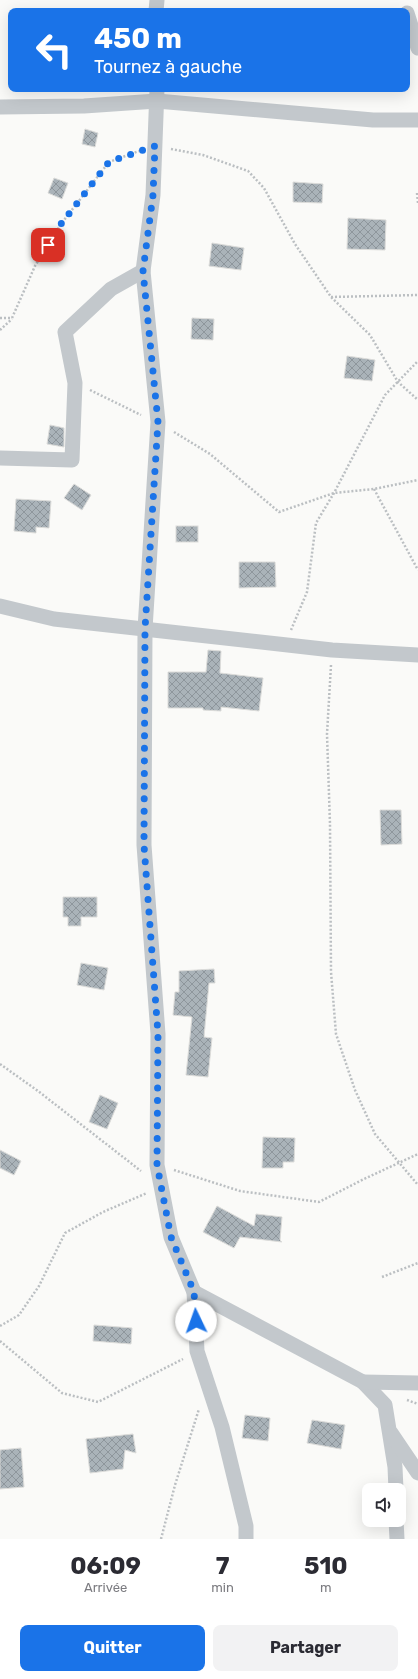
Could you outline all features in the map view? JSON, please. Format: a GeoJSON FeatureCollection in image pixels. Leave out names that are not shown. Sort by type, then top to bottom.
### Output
{"type":"FeatureCollection","features":[{"type":"Feature","properties":{"kind":"street"},"geometry":{"type":"LineString","coordinates":[[410,22],[418,48]]}},
{"type":"Feature","properties":{"kind":"street"},"geometry":{"type":"LineString","coordinates":[[157,95],[153,195],[143,271],[158,422],[145,629],[144,845],[158,1034],[157,1165],[171,1237],[194,1292],[197,1351],[222,1427],[246,1526],[246,1539]]}},
{"type":"Feature","properties":{"kind":"street"},"geometry":{"type":"LineString","coordinates":[[0,107],[84,106],[157,95],[373,120],[418,120]]}},
{"type":"Feature","properties":{"kind":"street"},"geometry":{"type":"LineString","coordinates":[[0,458],[72,460],[75,383],[65,332],[111,289],[143,271]]}},
{"type":"Feature","properties":{"kind":"street"},"geometry":{"type":"LineString","coordinates":[[0,606],[54,619],[332,650],[418,655]]}},
{"type":"Feature","properties":{"kind":"street"},"geometry":{"type":"LineString","coordinates":[[194,1292],[363,1382],[385,1405],[395,1467],[396,1483]]}},
{"type":"Feature","properties":{"kind":"street"},"geometry":{"type":"LineString","coordinates":[[363,1382],[418,1383]]}},
{"type":"Feature","properties":{"kind":"street"},"geometry":{"type":"LineString","coordinates":[[389,1428],[418,1473]]}},
{"type":"Feature","properties":{"kind":"street"},"geometry":{"type":"LineString","coordinates":[[396,1527],[397,1539]]}},
{"type":"Feature","properties":{"kind":"path"},"geometry":{"type":"LineString","coordinates":[[0,330],[12,318],[35,266],[61,224],[109,162],[155,146],[203,155],[248,172],[264,188],[295,244],[331,297],[370,335],[398,382],[418,400]]}},
{"type":"Feature","properties":{"kind":"path"},"geometry":{"type":"LineString","coordinates":[[417,193],[418,203]]}},
{"type":"Feature","properties":{"kind":"path"},"geometry":{"type":"LineString","coordinates":[[331,297],[418,295]]}},
{"type":"Feature","properties":{"kind":"path"},"geometry":{"type":"LineString","coordinates":[[0,318],[12,318]]}},
{"type":"Feature","properties":{"kind":"path"},"geometry":{"type":"LineString","coordinates":[[285,644],[307,592],[316,523],[334,493],[385,395],[418,362]]}},
{"type":"Feature","properties":{"kind":"path"},"geometry":{"type":"LineString","coordinates":[[75,383],[158,422],[210,454],[279,512],[334,493],[374,489],[418,480]]}},
{"type":"Feature","properties":{"kind":"path"},"geometry":{"type":"LineString","coordinates":[[374,489],[418,570]]}},
{"type":"Feature","properties":{"kind":"path"},"geometry":{"type":"LineString","coordinates":[[332,650],[327,734],[330,832],[331,972],[336,1034],[355,1090],[375,1134],[418,1185]]}},
{"type":"Feature","properties":{"kind":"path"},"geometry":{"type":"LineString","coordinates":[[0,1064],[38,1090],[161,1187],[103,1212],[65,1233],[39,1286],[19,1315],[0,1326]]}},
{"type":"Feature","properties":{"kind":"path"},"geometry":{"type":"LineString","coordinates":[[157,1165],[240,1191],[319,1202],[418,1154]]}},
{"type":"Feature","properties":{"kind":"path"},"geometry":{"type":"LineString","coordinates":[[382,1277],[418,1263]]}},
{"type":"Feature","properties":{"kind":"path"},"geometry":{"type":"LineString","coordinates":[[0,1341],[62,1393],[98,1402],[197,1351]]}},
{"type":"Feature","properties":{"kind":"path"},"geometry":{"type":"LineString","coordinates":[[161,1539],[174,1485],[207,1382]]}},
{"type":"Feature","properties":{"kind":"building"},"geometry":{"type":"Polygon","coordinates":[[[85,129],[98,133],[95,147],[82,144],[85,129]]]}},
{"type":"Feature","properties":{"kind":"building"},"geometry":{"type":"Polygon","coordinates":[[[54,178],[68,183],[62,199],[48,193],[54,178]]]}},
{"type":"Feature","properties":{"kind":"building"},"geometry":{"type":"Polygon","coordinates":[[[293,182],[323,184],[322,203],[293,202],[293,182]]]}},
{"type":"Feature","properties":{"kind":"building"},"geometry":{"type":"Polygon","coordinates":[[[348,218],[386,220],[385,250],[347,249],[348,218]]]}},
{"type":"Feature","properties":{"kind":"building"},"geometry":{"type":"Polygon","coordinates":[[[212,243],[244,248],[241,270],[209,266],[212,243]]]}},
{"type":"Feature","properties":{"kind":"building"},"geometry":{"type":"Polygon","coordinates":[[[192,318],[214,319],[213,340],[191,339],[192,318]]]}},
{"type":"Feature","properties":{"kind":"building"},"geometry":{"type":"Polygon","coordinates":[[[347,356],[375,360],[372,381],[344,378],[347,356]]]}},
{"type":"Feature","properties":{"kind":"building"},"geometry":{"type":"Polygon","coordinates":[[[50,425],[64,428],[64,447],[47,444],[50,425]]]}},
{"type":"Feature","properties":{"kind":"building"},"geometry":{"type":"Polygon","coordinates":[[[74,484],[91,495],[82,510],[64,498],[74,484]]]}},
{"type":"Feature","properties":{"kind":"building"},"geometry":{"type":"Polygon","coordinates":[[[16,499],[51,501],[49,528],[36,527],[36,533],[14,531],[16,499]]]}},
{"type":"Feature","properties":{"kind":"building"},"geometry":{"type":"Polygon","coordinates":[[[176,526],[198,526],[198,542],[176,542],[176,526]]]}},
{"type":"Feature","properties":{"kind":"building"},"geometry":{"type":"Polygon","coordinates":[[[239,562],[275,562],[276,587],[239,588],[239,562]]]}},
{"type":"Feature","properties":{"kind":"building"},"geometry":{"type":"Polygon","coordinates":[[[208,650],[221,651],[220,673],[263,678],[259,711],[221,707],[221,711],[203,710],[203,708],[168,708],[168,672],[206,672],[208,650]]]}},
{"type":"Feature","properties":{"kind":"building"},"geometry":{"type":"Polygon","coordinates":[[[380,810],[401,810],[402,844],[381,845],[380,810]]]}},
{"type":"Feature","properties":{"kind":"building"},"geometry":{"type":"Polygon","coordinates":[[[63,897],[97,897],[97,917],[81,917],[81,926],[68,926],[68,917],[63,917],[63,897]]]}},
{"type":"Feature","properties":{"kind":"building"},"geometry":{"type":"Polygon","coordinates":[[[81,963],[108,968],[104,990],[77,985],[81,963]]]}},
{"type":"Feature","properties":{"kind":"building"},"geometry":{"type":"Polygon","coordinates":[[[214,969],[215,983],[209,983],[204,1037],[212,1038],[208,1077],[186,1075],[192,1017],[173,1015],[175,992],[179,992],[179,971],[214,969]]]}},
{"type":"Feature","properties":{"kind":"building"},"geometry":{"type":"Polygon","coordinates":[[[100,1095],[118,1103],[107,1129],[89,1122],[100,1095]]]}},
{"type":"Feature","properties":{"kind":"building"},"geometry":{"type":"Polygon","coordinates":[[[263,1137],[295,1138],[294,1162],[283,1162],[283,1168],[262,1168],[263,1137]]]}},
{"type":"Feature","properties":{"kind":"building"},"geometry":{"type":"Polygon","coordinates":[[[0,1150],[21,1161],[14,1175],[0,1168],[0,1150]]]}},
{"type":"Feature","properties":{"kind":"building"},"geometry":{"type":"Polygon","coordinates":[[[217,1206],[254,1226],[256,1214],[282,1217],[280,1240],[282,1242],[240,1237],[234,1248],[203,1232],[217,1206]]]}},
{"type":"Feature","properties":{"kind":"building"},"geometry":{"type":"Polygon","coordinates":[[[94,1325],[132,1328],[131,1344],[93,1341],[94,1325]]]}},
{"type":"Feature","properties":{"kind":"building"},"geometry":{"type":"Polygon","coordinates":[[[245,1415],[270,1418],[268,1441],[242,1438],[245,1415]]]}},
{"type":"Feature","properties":{"kind":"building"},"geometry":{"type":"Polygon","coordinates":[[[312,1420],[345,1425],[341,1449],[307,1443],[312,1420]]]}},
{"type":"Feature","properties":{"kind":"building"},"geometry":{"type":"Polygon","coordinates":[[[133,1434],[136,1453],[125,1450],[123,1469],[90,1473],[86,1439],[133,1434]]]}},
{"type":"Feature","properties":{"kind":"building"},"geometry":{"type":"Polygon","coordinates":[[[21,1448],[24,1487],[0,1489],[0,1450],[21,1448]]]}},
{"type":"Feature","properties":{"kind":"route"},"geometry":{"type":"LineString","coordinates":[[48,245],[61,224],[109,162],[155,146],[153,195],[143,271],[158,422],[152,496],[145,629],[144,845],[158,1034],[157,1165],[171,1237],[194,1292],[196,1321]]}}]}
